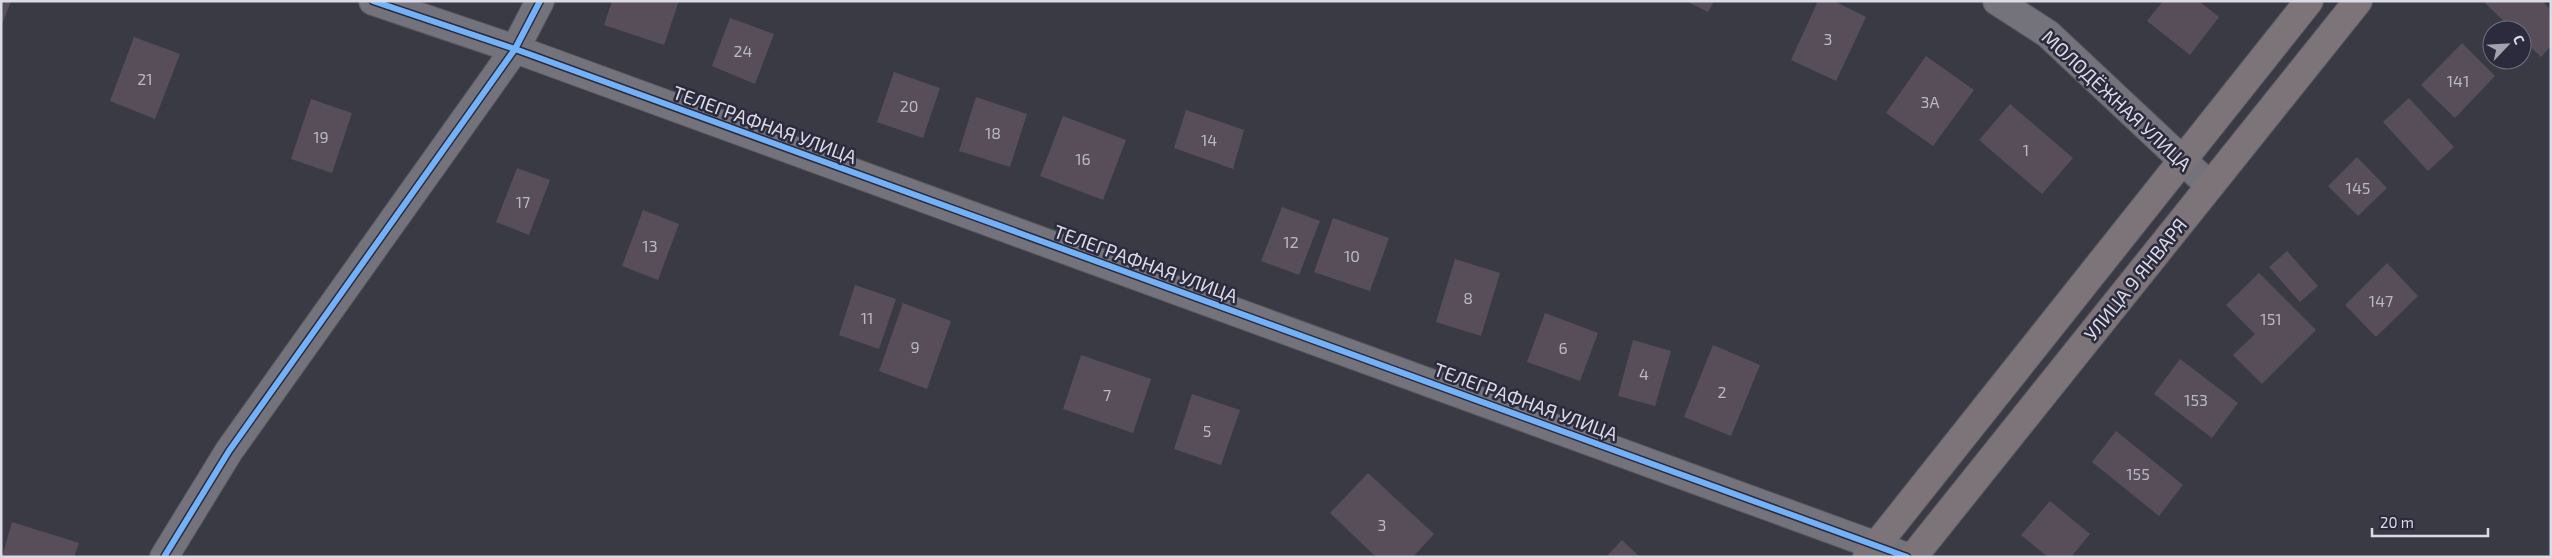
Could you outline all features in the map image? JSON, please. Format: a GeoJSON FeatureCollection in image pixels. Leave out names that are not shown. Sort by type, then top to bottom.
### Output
{"type":"FeatureCollection","features":[{"type":"Feature","properties":{"kind":"main road","name":"УЛИЦА 9 ЯНВАРЯ"},"geometry":{"type":"LineString","coordinates":[[1872,551],[2309,1]]}},
{"type":"Feature","properties":{"kind":"main road","name":"УЛИЦА 9 ЯНВАРЯ"},"geometry":{"type":"LineString","coordinates":[[1913,557],[2358,1]]}},
{"type":"Feature","properties":{"kind":"street","name":"ТЕЛЕГРАФНАЯ УЛИЦА"},"geometry":{"type":"LineString","coordinates":[[373,1],[515,49],[1872,551],[1907,557]]}},
{"type":"Feature","properties":{"kind":"street"},"geometry":{"type":"LineString","coordinates":[[164,557],[229,450],[515,49],[540,1]]}},
{"type":"Feature","properties":{"kind":"street","name":"МОЛОДЁЖНАЯ УЛИЦА"},"geometry":{"type":"LineString","coordinates":[[1997,1],[2048,34],[2210,186]]}},
{"type":"Feature","properties":{"kind":"building"},"geometry":{"type":"Polygon","coordinates":[[[1,1],[11,1],[1,27],[1,1]]]}},
{"type":"Feature","properties":{"kind":"building"},"geometry":{"type":"Polygon","coordinates":[[[612,1],[679,1],[664,45],[604,25],[612,1]]]}},
{"type":"Feature","properties":{"kind":"building"},"geometry":{"type":"Polygon","coordinates":[[[1686,1],[1714,1],[1708,12],[1686,1]]]}},
{"type":"Feature","properties":{"kind":"building"},"geometry":{"type":"Polygon","coordinates":[[[1818,1],[1834,1],[1866,17],[1836,81],[1791,60],[1818,1]]]}},
{"type":"Feature","properties":{"kind":"building"},"geometry":{"type":"Polygon","coordinates":[[[2163,1],[2199,1],[2219,17],[2190,55],[2147,21],[2163,1]]]}},
{"type":"Feature","properties":{"kind":"building"},"geometry":{"type":"Polygon","coordinates":[[[2486,1],[2542,1],[2551,10],[2551,46],[2541,57],[2532,48],[2532,20],[2503,20],[2485,3],[2486,1]]]}},
{"type":"Feature","properties":{"kind":"building"},"geometry":{"type":"Polygon","coordinates":[[[730,18],[774,34],[755,84],[712,66],[730,18]]]}},
{"type":"Feature","properties":{"kind":"building"},"geometry":{"type":"Polygon","coordinates":[[[134,37],[180,54],[155,119],[110,101],[134,37]]]}},
{"type":"Feature","properties":{"kind":"building"},"geometry":{"type":"Polygon","coordinates":[[[2462,43],[2482,63],[2482,70],[2489,70],[2495,76],[2455,118],[2421,85],[2462,43]]]}},
{"type":"Feature","properties":{"kind":"building"},"geometry":{"type":"Polygon","coordinates":[[[1926,56],[1974,90],[1933,146],[1886,113],[1926,56]]]}},
{"type":"Feature","properties":{"kind":"building"},"geometry":{"type":"Polygon","coordinates":[[[894,72],[940,88],[923,138],[877,122],[894,72]]]}},
{"type":"Feature","properties":{"kind":"building"},"geometry":{"type":"Polygon","coordinates":[[[976,97],[1027,114],[1010,167],[959,151],[976,97]]]}},
{"type":"Feature","properties":{"kind":"building"},"geometry":{"type":"Polygon","coordinates":[[[2409,98],[2454,147],[2428,171],[2383,122],[2409,98]]]}},
{"type":"Feature","properties":{"kind":"building"},"geometry":{"type":"Polygon","coordinates":[[[311,99],[352,113],[332,173],[291,159],[311,99]]]}},
{"type":"Feature","properties":{"kind":"building"},"geometry":{"type":"Polygon","coordinates":[[[2010,104],[2073,158],[2042,194],[1979,140],[2010,104]]]}},
{"type":"Feature","properties":{"kind":"building"},"geometry":{"type":"Polygon","coordinates":[[[1186,110],[1244,130],[1233,169],[1174,148],[1186,110]]]}},
{"type":"Feature","properties":{"kind":"building"},"geometry":{"type":"Polygon","coordinates":[[[1063,116],[1126,140],[1103,200],[1040,176],[1063,116]]]}},
{"type":"Feature","properties":{"kind":"building"},"geometry":{"type":"Polygon","coordinates":[[[2357,157],[2387,188],[2358,216],[2328,186],[2357,157]]]}},
{"type":"Feature","properties":{"kind":"building"},"geometry":{"type":"Polygon","coordinates":[[[517,168],[550,180],[529,235],[496,222],[517,168]]]}},
{"type":"Feature","properties":{"kind":"building"},"geometry":{"type":"Polygon","coordinates":[[[1282,207],[1320,221],[1299,275],[1261,261],[1282,207]]]}},
{"type":"Feature","properties":{"kind":"building"},"geometry":{"type":"Polygon","coordinates":[[[643,210],[679,224],[658,280],[622,266],[643,210]]]}},
{"type":"Feature","properties":{"kind":"building"},"geometry":{"type":"Polygon","coordinates":[[[1333,218],[1389,238],[1370,291],[1314,272],[1333,218]]]}},
{"type":"Feature","properties":{"kind":"building"},"geometry":{"type":"Polygon","coordinates":[[[2287,251],[2318,286],[2300,302],[2269,267],[2287,251]]]}},
{"type":"Feature","properties":{"kind":"building"},"geometry":{"type":"Polygon","coordinates":[[[1455,259],[1500,273],[1481,336],[1436,322],[1455,259]]]}},
{"type":"Feature","properties":{"kind":"building"},"geometry":{"type":"Polygon","coordinates":[[[2387,263],[2418,296],[2376,337],[2345,305],[2387,263]]]}},
{"type":"Feature","properties":{"kind":"building"},"geometry":{"type":"Polygon","coordinates":[[[2259,273],[2316,330],[2262,384],[2233,355],[2255,334],[2226,305],[2259,273]]]}},
{"type":"Feature","properties":{"kind":"building"},"geometry":{"type":"Polygon","coordinates":[[[855,285],[896,299],[879,349],[839,335],[855,285]]]}},
{"type":"Feature","properties":{"kind":"building"},"geometry":{"type":"Polygon","coordinates":[[[903,303],[951,321],[927,389],[879,371],[903,303]]]}},
{"type":"Feature","properties":{"kind":"building"},"geometry":{"type":"Polygon","coordinates":[[[1545,313],[1598,333],[1580,381],[1527,362],[1545,313]]]}},
{"type":"Feature","properties":{"kind":"building"},"geometry":{"type":"Polygon","coordinates":[[[1633,340],[1671,351],[1655,406],[1618,396],[1633,340]]]}},
{"type":"Feature","properties":{"kind":"building"},"geometry":{"type":"Polygon","coordinates":[[[1713,345],[1760,365],[1731,436],[1684,417],[1713,345]]]}},
{"type":"Feature","properties":{"kind":"building"},"geometry":{"type":"Polygon","coordinates":[[[1081,355],[1151,379],[1133,433],[1063,409],[1081,355]]]}},
{"type":"Feature","properties":{"kind":"building"},"geometry":{"type":"Polygon","coordinates":[[[2180,359],[2238,403],[2212,438],[2154,394],[2180,359]]]}},
{"type":"Feature","properties":{"kind":"building"},"geometry":{"type":"Polygon","coordinates":[[[1192,394],[1240,410],[1221,465],[1174,449],[1192,394]]]}},
{"type":"Feature","properties":{"kind":"building"},"geometry":{"type":"Polygon","coordinates":[[[2116,431],[2183,485],[2159,516],[2092,462],[2116,431]]]}},
{"type":"Feature","properties":{"kind":"building"},"geometry":{"type":"Polygon","coordinates":[[[1368,473],[1434,534],[1413,557],[1376,557],[1330,513],[1368,473]]]}},
{"type":"Feature","properties":{"kind":"building"},"geometry":{"type":"Polygon","coordinates":[[[2050,501],[2090,534],[2071,557],[2048,557],[2021,535],[2050,501]]]}},
{"type":"Feature","properties":{"kind":"building"},"geometry":{"type":"Polygon","coordinates":[[[12,522],[79,543],[74,557],[2,557],[12,522]]]}},
{"type":"Feature","properties":{"kind":"building"},"geometry":{"type":"Polygon","coordinates":[[[1622,540],[1640,557],[1606,557],[1622,540]]]}},
{"type":"Feature","properties":{"kind":"cycle path"},"geometry":{"type":"LineString","coordinates":[[373,1],[515,49],[1907,557]]}},
{"type":"Feature","properties":{"kind":"cycle path"},"geometry":{"type":"LineString","coordinates":[[164,557],[229,451],[515,49],[540,1]]}}]}
